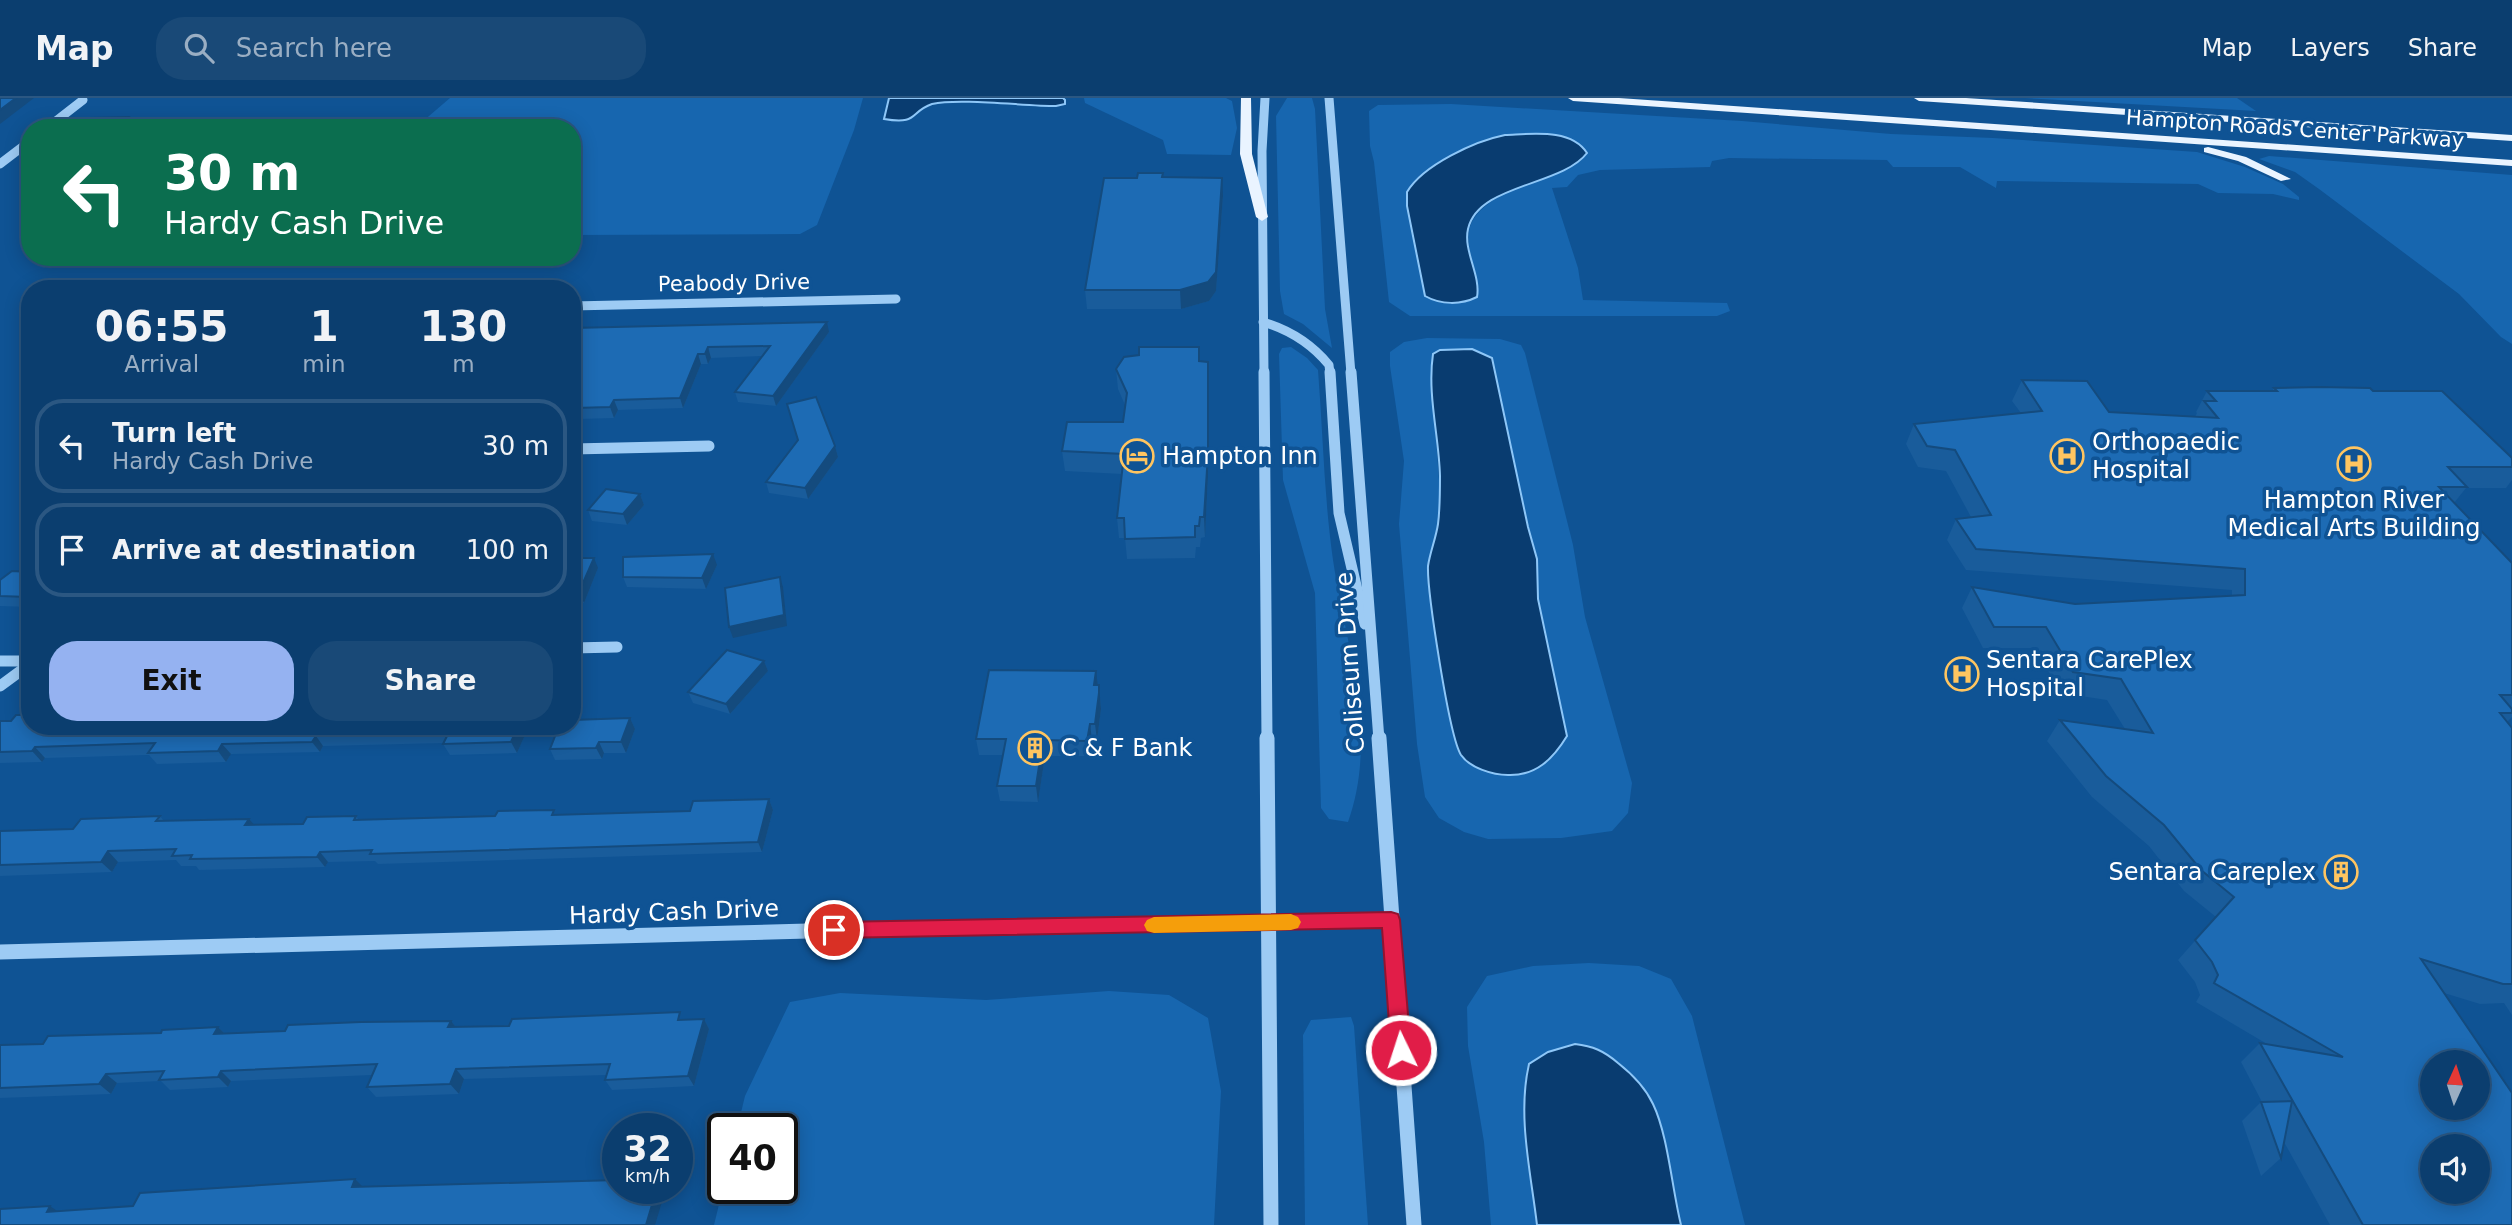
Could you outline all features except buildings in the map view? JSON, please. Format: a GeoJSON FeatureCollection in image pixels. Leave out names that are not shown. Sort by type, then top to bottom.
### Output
{"type":"FeatureCollection","features":[{"type":"Feature","properties":{"kind":"main road"},"geometry":{"type":"LineString","coordinates":[[1245,98],[1246,154],[1262,217]]}},
{"type":"Feature","properties":{"kind":"main road","name":"Hampton Roads Center Parkway"},"geometry":{"type":"LineString","coordinates":[[1573,98],[2512,163]]}},
{"type":"Feature","properties":{"kind":"main road","name":"Hampton Roads Center Parkway"},"geometry":{"type":"LineString","coordinates":[[1919,98],[2512,138]]}},
{"type":"Feature","properties":{"kind":"main road"},"geometry":{"type":"LineString","coordinates":[[1845,117],[1934,129],[2181,146],[2242,159],[2285,179]]}},
{"type":"Feature","properties":{"kind":"street"},"geometry":{"type":"LineString","coordinates":[[1265,98],[1262,122],[1262,217],[1271,1225]]}},
{"type":"Feature","properties":{"kind":"street","name":"Coliseum Drive"},"geometry":{"type":"LineString","coordinates":[[1329,98],[1375,662],[1414,1225]]}},
{"type":"Feature","properties":{"kind":"street"},"geometry":{"type":"LineString","coordinates":[[59,119],[83,100]]}},
{"type":"Feature","properties":{"kind":"street"},"geometry":{"type":"LineString","coordinates":[[0,164],[21,148]]}},
{"type":"Feature","properties":{"kind":"street","name":"Peabody Drive"},"geometry":{"type":"LineString","coordinates":[[581,306],[896,299]]}},
{"type":"Feature","properties":{"kind":"street"},"geometry":{"type":"LineString","coordinates":[[1263,322],[1285,328],[1304,340],[1319,352],[1329,365],[1339,513],[1375,662]]}},
{"type":"Feature","properties":{"kind":"street"},"geometry":{"type":"LineString","coordinates":[[581,449],[709,446]]}},
{"type":"Feature","properties":{"kind":"street"},"geometry":{"type":"LineString","coordinates":[[581,648],[617,647]]}},
{"type":"Feature","properties":{"kind":"street"},"geometry":{"type":"LineString","coordinates":[[0,661],[21,662]]}},
{"type":"Feature","properties":{"kind":"street"},"geometry":{"type":"LineString","coordinates":[[0,685],[21,669]]}},
{"type":"Feature","properties":{"kind":"street","name":"Hardy Cash Drive"},"geometry":{"type":"LineString","coordinates":[[0,952],[822,930],[1391,920]]}},
{"type":"Feature","properties":{"kind":"shaded area"},"geometry":{"type":"Polygon","coordinates":[[[450,98],[863,98],[854,130],[817,225],[800,234],[581,235],[581,119],[426,119],[450,98]]]}},
{"type":"Feature","properties":{"kind":"shaded area"},"geometry":{"type":"Polygon","coordinates":[[[889,98],[1063,98],[1065,104],[1056,106],[944,102],[925,107],[909,119],[895,120],[884,119],[889,98]]]}},
{"type":"Feature","properties":{"kind":"shaded area"},"geometry":{"type":"Polygon","coordinates":[[[1084,98],[1226,98],[1232,101],[1237,128],[1231,155],[1167,154],[1163,140],[1085,103],[1084,98]]]}},
{"type":"Feature","properties":{"kind":"shaded area"},"geometry":{"type":"Polygon","coordinates":[[[1287,98],[1312,98],[1315,109],[1325,309],[1332,348],[1303,324],[1284,314],[1280,291],[1276,116],[1287,98]]]}},
{"type":"Feature","properties":{"kind":"shaded area"},"geometry":{"type":"Polygon","coordinates":[[[2025,98],[2237,98],[2256,111],[2025,98]]]}},
{"type":"Feature","properties":{"kind":"shaded area"},"geometry":{"type":"Polygon","coordinates":[[[1451,104],[2197,152],[2245,167],[2283,184],[2299,197],[2299,200],[2273,194],[2218,193],[2198,184],[1997,181],[1996,188],[1960,167],[1893,167],[1887,160],[1729,158],[1712,161],[1710,167],[1600,170],[1578,175],[1567,187],[1552,188],[1578,268],[1583,300],[1727,303],[1730,311],[1717,316],[1410,316],[1389,302],[1370,146],[1369,111],[1378,105],[1451,104]],[[1531,134],[1407,206],[1414,238],[1479,288],[1469,244],[1472,222],[1490,203],[1506,192],[1531,182],[1572,139],[1531,134]]]}},
{"type":"Feature","properties":{"kind":"shaded area"},"geometry":{"type":"Polygon","coordinates":[[[1505,135],[1561,136],[1580,145],[1587,153],[1575,164],[1559,172],[1503,194],[1475,214],[1467,237],[1477,280],[1477,297],[1451,303],[1431,299],[1425,296],[1407,206],[1407,192],[1437,164],[1479,143],[1505,135]]]}},
{"type":"Feature","properties":{"kind":"shaded area"},"geometry":{"type":"Polygon","coordinates":[[[2269,156],[2512,175],[2512,344],[2501,337],[2459,294],[2319,189],[2295,172],[2259,159],[2269,156]]]}},
{"type":"Feature","properties":{"kind":"shaded area"},"geometry":{"type":"Polygon","coordinates":[[[1427,338],[1500,339],[1521,345],[1525,353],[1573,545],[1585,617],[1632,783],[1628,813],[1612,831],[1561,838],[1488,839],[1464,832],[1439,818],[1425,797],[1417,744],[1399,524],[1404,461],[1390,366],[1390,352],[1404,342],[1427,338]],[[1472,349],[1440,350],[1433,354],[1431,368],[1440,494],[1438,523],[1428,565],[1447,705],[1567,736],[1538,599],[1537,559],[1492,359],[1472,349]]]}},
{"type":"Feature","properties":{"kind":"shaded area"},"geometry":{"type":"Polygon","coordinates":[[[1291,347],[1318,370],[1330,536],[1357,691],[1361,757],[1357,790],[1348,822],[1329,819],[1321,808],[1315,593],[1283,480],[1279,354],[1282,348],[1291,347]]]}},
{"type":"Feature","properties":{"kind":"shaded area"},"geometry":{"type":"Polygon","coordinates":[[[1472,349],[1492,358],[1537,559],[1538,599],[1567,736],[1550,759],[1527,773],[1518,775],[1502,775],[1482,770],[1461,755],[1445,693],[1431,603],[1428,566],[1440,506],[1439,461],[1431,384],[1433,354],[1440,350],[1472,349]]]}},
{"type":"Feature","properties":{"kind":"shaded area"},"geometry":{"type":"Polygon","coordinates":[[[1589,963],[1639,966],[1671,979],[1692,1016],[1745,1225],[1681,1225],[1660,1126],[1525,1125],[1537,1225],[1491,1225],[1484,1142],[1468,1046],[1467,1007],[1487,976],[1533,966],[1589,963]]]}},
{"type":"Feature","properties":{"kind":"shaded area"},"geometry":{"type":"Polygon","coordinates":[[[1109,991],[1169,995],[1208,1018],[1221,1091],[1214,1225],[714,1225],[719,1204],[798,1204],[798,1113],[741,1113],[745,1096],[790,1002],[840,993],[986,1000],[1109,991]]]}},
{"type":"Feature","properties":{"kind":"shaded area"},"geometry":{"type":"Polygon","coordinates":[[[1351,1017],[1354,1026],[1368,1225],[1305,1225],[1303,1035],[1311,1020],[1351,1017]]]}},
{"type":"Feature","properties":{"kind":"shaded area"},"geometry":{"type":"Polygon","coordinates":[[[1575,1044],[1598,1050],[1613,1059],[1633,1076],[1650,1098],[1666,1146],[1681,1225],[1537,1225],[1524,1104],[1529,1064],[1548,1052],[1575,1044]]]}},
{"type":"Feature","properties":{"kind":"slow traffic"},"geometry":{"type":"LineString","coordinates":[[1154,925],[1291,922]]}},
{"type":"Feature","properties":{"kind":"place","name":"Hampton Inn"},"geometry":{"type":"Point","coordinates":[1137,456]}},
{"type":"Feature","properties":{"kind":"place","name":"Orthopaedic Hospital"},"geometry":{"type":"Point","coordinates":[2067,456]}},
{"type":"Feature","properties":{"kind":"place","name":"Hampton River Medical Arts Building"},"geometry":{"type":"Point","coordinates":[2354,464]}},
{"type":"Feature","properties":{"kind":"place","name":"Sentara CarePlex Hospital"},"geometry":{"type":"Point","coordinates":[1962,674]}},
{"type":"Feature","properties":{"kind":"place","name":"C & F Bank"},"geometry":{"type":"Point","coordinates":[1035,748]}},
{"type":"Feature","properties":{"kind":"place","name":"Sentara Careplex"},"geometry":{"type":"Point","coordinates":[2341,872]}},
{"type":"Feature","properties":{"kind":"route"},"geometry":{"type":"LineString","coordinates":[[834,930],[1391,920],[1401,1050]]}}]}
